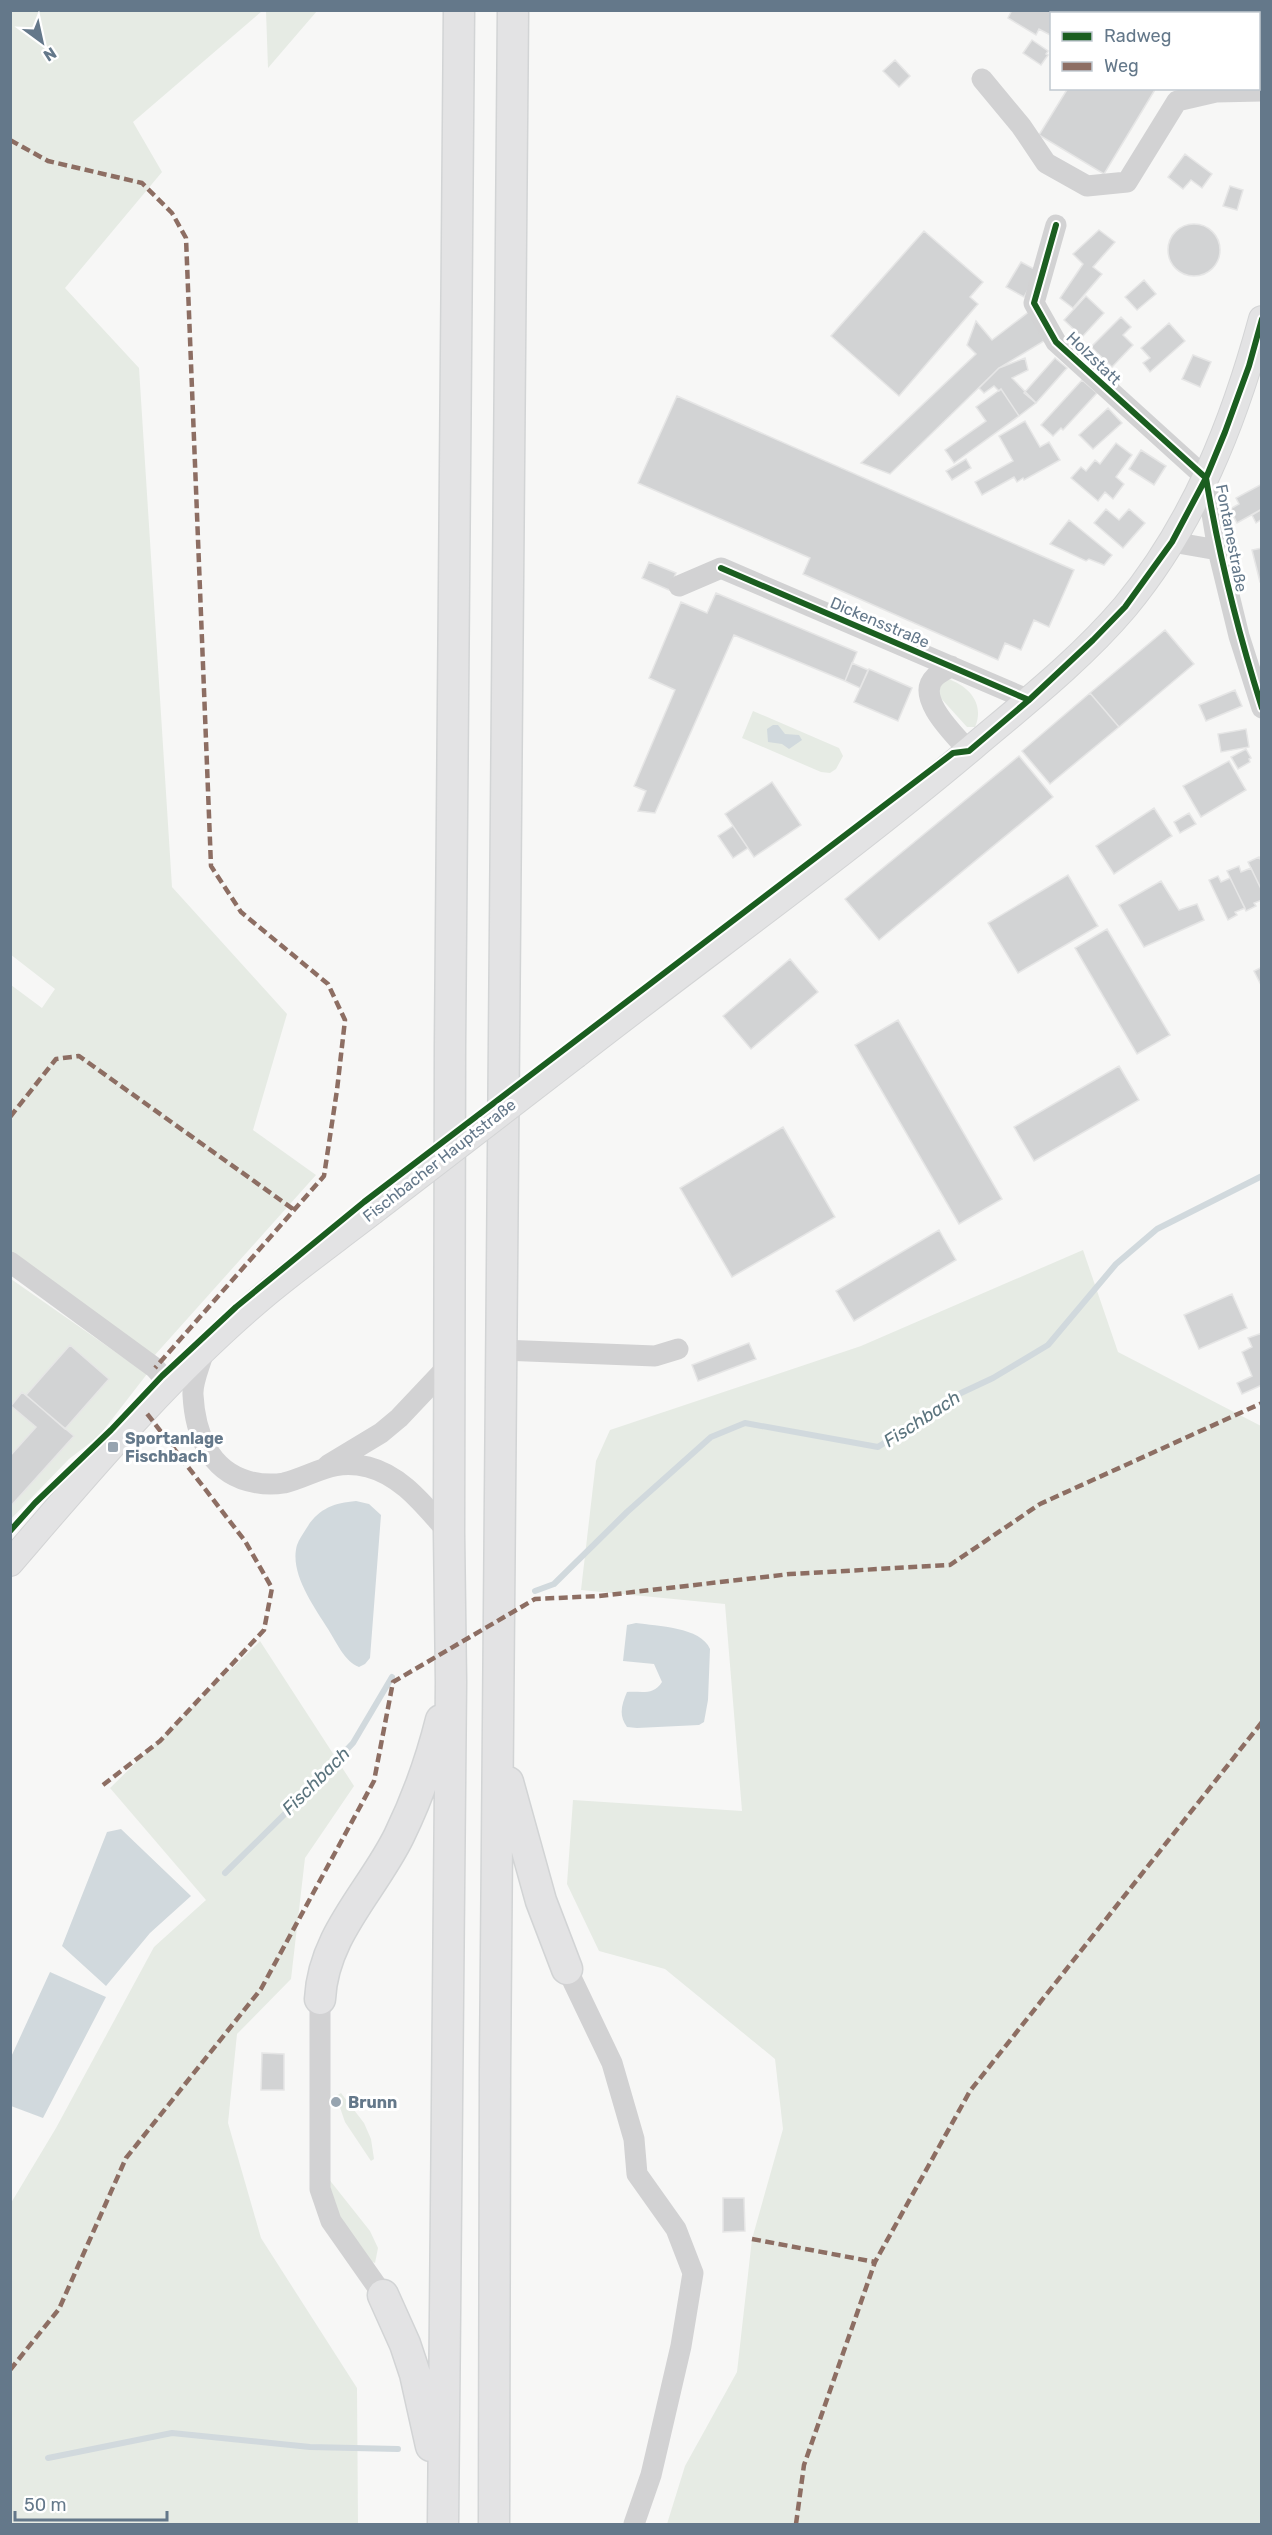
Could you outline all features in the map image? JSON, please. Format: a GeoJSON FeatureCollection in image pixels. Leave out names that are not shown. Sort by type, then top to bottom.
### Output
{"type":"FeatureCollection","features":[{"type":"Feature","properties":{"kind":"highway"},"geometry":{"type":"LineString","coordinates":[[443,2518],[451,1682],[450,1022],[459,10]]}},
{"type":"Feature","properties":{"kind":"highway"},"geometry":{"type":"LineString","coordinates":[[494,2524],[513,10]]}},
{"type":"Feature","properties":{"kind":"highway"},"geometry":{"type":"LineString","coordinates":[[320,1999],[321,1980],[329,1951],[399,1837],[422,1781],[451,1682]]}},
{"type":"Feature","properties":{"kind":"highway"},"geometry":{"type":"LineString","coordinates":[[499,1744],[541,1901],[567,1969]]}},
{"type":"Feature","properties":{"kind":"highway"},"geometry":{"type":"LineString","coordinates":[[382,2295],[405,2343],[415,2374],[443,2518]]}},
{"type":"Feature","properties":{"kind":"main road","name":"Fischbacher Hauptstraße"},"geometry":{"type":"LineString","coordinates":[[10,1563],[170,1385],[204,1350],[267,1293],[700,958],[896,812],[1029,700],[1125,607],[1172,542],[1206,478],[1245,377],[1262,319]]}},
{"type":"Feature","properties":{"kind":"street"},"geometry":{"type":"LineString","coordinates":[[982,79],[1021,126],[1046,163],[1088,186],[1127,182],[1177,101],[1216,92],[1262,91]]}},
{"type":"Feature","properties":{"kind":"street","name":"Holzstatt"},"geometry":{"type":"LineString","coordinates":[[1056,225],[1034,303],[1056,342],[1206,478]]}},
{"type":"Feature","properties":{"kind":"street","name":"Fontanestraße"},"geometry":{"type":"LineString","coordinates":[[1206,478],[1218,550],[1239,636],[1262,708]]}},
{"type":"Feature","properties":{"kind":"street","name":"Fontanestraße"},"geometry":{"type":"LineString","coordinates":[[1172,542],[1218,550]]}},
{"type":"Feature","properties":{"kind":"street","name":"Dickensstraße"},"geometry":{"type":"LineString","coordinates":[[679,586],[721,568],[1029,700]]}},
{"type":"Feature","properties":{"kind":"street"},"geometry":{"type":"LineString","coordinates":[[951,666],[934,678],[928,690],[930,702],[969,751]]}},
{"type":"Feature","properties":{"kind":"street"},"geometry":{"type":"LineString","coordinates":[[10,1262],[155,1368],[170,1385]]}},
{"type":"Feature","properties":{"kind":"street"},"geometry":{"type":"LineString","coordinates":[[503,1350],[655,1356],[678,1349]]}},
{"type":"Feature","properties":{"kind":"street"},"geometry":{"type":"LineString","coordinates":[[204,1350],[193,1392],[196,1415],[207,1452],[221,1469],[236,1477],[260,1484],[283,1483],[328,1466],[393,1423],[450,1364]]}},
{"type":"Feature","properties":{"kind":"street"},"geometry":{"type":"LineString","coordinates":[[328,1466],[365,1466],[388,1473],[406,1487],[449,1533]]}},
{"type":"Feature","properties":{"kind":"street"},"geometry":{"type":"LineString","coordinates":[[567,1969],[612,2063],[634,2139],[637,2174],[676,2229],[693,2273],[681,2346],[654,2464],[634,2524]]}},
{"type":"Feature","properties":{"kind":"street"},"geometry":{"type":"LineString","coordinates":[[320,1999],[320,2189],[331,2221],[382,2295]]}},
{"type":"Feature","properties":{"kind":"shaded area"},"geometry":{"type":"Polygon","coordinates":[[[11,11],[262,11],[133,122],[162,172],[65,288],[139,368],[172,887],[287,1014],[253,1130],[316,1175],[154,1356],[11,1252],[11,985],[42,1008],[55,989],[10,954],[11,11]]]}},
{"type":"Feature","properties":{"kind":"shaded area"},"geometry":{"type":"Polygon","coordinates":[[[266,11],[317,11],[268,68],[266,11]]]}},
{"type":"Feature","properties":{"kind":"shaded area"},"geometry":{"type":"Polygon","coordinates":[[[948,679],[962,686],[973,697],[978,711],[975,727],[967,727],[938,695],[941,684],[948,679]]]}},
{"type":"Feature","properties":{"kind":"shaded area"},"geometry":{"type":"Polygon","coordinates":[[[753,711],[839,748],[843,756],[836,769],[830,773],[821,772],[742,738],[753,711]]]}},
{"type":"Feature","properties":{"kind":"shaded area"},"geometry":{"type":"Polygon","coordinates":[[[778,725],[785,734],[799,735],[802,740],[789,749],[782,744],[768,742],[767,729],[778,725]]]}},
{"type":"Feature","properties":{"kind":"shaded area"},"geometry":{"type":"Polygon","coordinates":[[[1083,1250],[1118,1352],[1261,1426],[1261,2524],[667,2524],[685,2466],[737,2372],[752,2239],[783,2129],[775,2059],[665,1969],[599,1951],[567,1884],[573,1800],[742,1811],[725,1604],[581,1590],[596,1461],[610,1430],[861,1346],[1083,1250]]]}},
{"type":"Feature","properties":{"kind":"shaded area"},"geometry":{"type":"Polygon","coordinates":[[[11,1279],[147,1374],[99,1436],[69,1459],[11,1519],[11,1279]]]}},
{"type":"Feature","properties":{"kind":"shaded area"},"geometry":{"type":"Polygon","coordinates":[[[356,1501],[369,1504],[381,1515],[370,1658],[359,1667],[341,1651],[310,1600],[296,1567],[295,1556],[299,1541],[316,1516],[333,1505],[356,1501]]]}},
{"type":"Feature","properties":{"kind":"shaded area"},"geometry":{"type":"Polygon","coordinates":[[[636,1623],[688,1632],[698,1636],[710,1649],[708,1700],[704,1722],[699,1725],[637,1728],[627,1727],[624,1723],[622,1705],[627,1692],[651,1691],[662,1682],[654,1664],[623,1661],[627,1625],[636,1623]]]}},
{"type":"Feature","properties":{"kind":"shaded area"},"geometry":{"type":"Polygon","coordinates":[[[260,1641],[354,1786],[305,1858],[291,1979],[237,2034],[228,2123],[261,2238],[357,2388],[358,2524],[11,2524],[11,2203],[56,2128],[154,1947],[206,1900],[110,1788],[260,1641]]]}},
{"type":"Feature","properties":{"kind":"shaded area"},"geometry":{"type":"Polygon","coordinates":[[[121,1829],[191,1896],[150,1933],[106,1986],[62,1946],[107,1832],[121,1829]]]}},
{"type":"Feature","properties":{"kind":"shaded area"},"geometry":{"type":"Polygon","coordinates":[[[50,1972],[106,1997],[43,2118],[11,2106],[11,2057],[50,1972]]]}},
{"type":"Feature","properties":{"kind":"shaded area"},"geometry":{"type":"Polygon","coordinates":[[[341,2093],[364,2123],[371,2139],[374,2159],[371,2161],[345,2122],[336,2096],[341,2093]]]}},
{"type":"Feature","properties":{"kind":"shaded area"},"geometry":{"type":"Polygon","coordinates":[[[328,2178],[370,2231],[378,2248],[375,2263],[370,2261],[350,2234],[331,2201],[328,2178]]]}},
{"type":"Feature","properties":{"kind":"building"},"geometry":{"type":"Polygon","coordinates":[[[1012,10],[1061,10],[1064,12],[1050,12],[1050,35],[1039,29],[1036,35],[1008,18],[1012,10]]]}},
{"type":"Feature","properties":{"kind":"building"},"geometry":{"type":"Polygon","coordinates":[[[1115,10],[1146,10],[1145,12],[1114,12],[1115,10]]]}},
{"type":"Feature","properties":{"kind":"building"},"geometry":{"type":"Polygon","coordinates":[[[1146,10],[1203,10],[1202,12],[1145,12],[1146,10]]]}},
{"type":"Feature","properties":{"kind":"building"},"geometry":{"type":"Polygon","coordinates":[[[1032,40],[1048,51],[1041,65],[1023,53],[1032,40]]]}},
{"type":"Feature","properties":{"kind":"building"},"geometry":{"type":"Polygon","coordinates":[[[895,60],[910,76],[899,87],[883,71],[895,60]]]}},
{"type":"Feature","properties":{"kind":"building"},"geometry":{"type":"Polygon","coordinates":[[[1067,90],[1155,90],[1104,174],[1039,135],[1067,90]]]}},
{"type":"Feature","properties":{"kind":"building"},"geometry":{"type":"Polygon","coordinates":[[[1185,154],[1212,174],[1202,188],[1191,180],[1183,189],[1168,177],[1185,154]]]}},
{"type":"Feature","properties":{"kind":"building"},"geometry":{"type":"Polygon","coordinates":[[[1230,186],[1243,190],[1237,210],[1223,206],[1230,186]]]}},
{"type":"Feature","properties":{"kind":"building"},"geometry":{"type":"Polygon","coordinates":[[[1189,224],[1199,224],[1213,231],[1220,250],[1213,269],[1199,276],[1189,276],[1179,272],[1172,265],[1168,255],[1168,245],[1172,235],[1179,228],[1189,224]]]}},
{"type":"Feature","properties":{"kind":"building"},"geometry":{"type":"Polygon","coordinates":[[[1099,230],[1115,242],[1093,267],[1102,274],[1073,308],[1060,298],[1083,264],[1073,254],[1099,230]]]}},
{"type":"Feature","properties":{"kind":"building"},"geometry":{"type":"Polygon","coordinates":[[[924,231],[983,282],[970,297],[978,304],[899,396],[831,336],[924,231]]]}},
{"type":"Feature","properties":{"kind":"building"},"geometry":{"type":"Polygon","coordinates":[[[1021,262],[1038,271],[1024,297],[1006,287],[1021,262]]]}},
{"type":"Feature","properties":{"kind":"building"},"geometry":{"type":"Polygon","coordinates":[[[1144,280],[1156,294],[1137,310],[1125,297],[1144,280]]]}},
{"type":"Feature","properties":{"kind":"building"},"geometry":{"type":"Polygon","coordinates":[[[1086,296],[1104,313],[1082,337],[1064,320],[1086,296]]]}},
{"type":"Feature","properties":{"kind":"building"},"geometry":{"type":"Polygon","coordinates":[[[1030,311],[1044,341],[999,368],[890,474],[861,463],[976,354],[967,345],[976,321],[992,340],[1030,311]]]}},
{"type":"Feature","properties":{"kind":"building"},"geometry":{"type":"Polygon","coordinates":[[[1121,317],[1131,327],[1123,335],[1133,345],[1112,367],[1091,347],[1121,317]]]}},
{"type":"Feature","properties":{"kind":"building"},"geometry":{"type":"Polygon","coordinates":[[[1169,323],[1185,341],[1150,372],[1143,363],[1150,358],[1141,348],[1169,323]]]}},
{"type":"Feature","properties":{"kind":"building"},"geometry":{"type":"Polygon","coordinates":[[[1193,355],[1211,362],[1200,387],[1182,379],[1193,355]]]}},
{"type":"Feature","properties":{"kind":"building"},"geometry":{"type":"Polygon","coordinates":[[[1025,358],[1028,370],[1012,378],[1036,403],[1019,416],[1001,389],[999,391],[994,386],[984,393],[979,388],[999,368],[1025,358]]]}},
{"type":"Feature","properties":{"kind":"building"},"geometry":{"type":"Polygon","coordinates":[[[1055,358],[1067,368],[1036,403],[1024,393],[1055,358]]]}},
{"type":"Feature","properties":{"kind":"building"},"geometry":{"type":"Polygon","coordinates":[[[1082,380],[1097,393],[1063,430],[1061,428],[1053,436],[1041,425],[1082,380]]]}},
{"type":"Feature","properties":{"kind":"building"},"geometry":{"type":"Polygon","coordinates":[[[1001,389],[1019,416],[954,463],[945,450],[986,421],[976,407],[1001,389]]]}},
{"type":"Feature","properties":{"kind":"building"},"geometry":{"type":"Polygon","coordinates":[[[677,396],[1074,570],[1049,627],[1034,620],[1021,650],[1005,643],[998,660],[803,574],[810,558],[638,483],[677,396]]]}},
{"type":"Feature","properties":{"kind":"building"},"geometry":{"type":"Polygon","coordinates":[[[1108,408],[1122,423],[1093,449],[1079,435],[1108,408]]]}},
{"type":"Feature","properties":{"kind":"building"},"geometry":{"type":"Polygon","coordinates":[[[1025,421],[1040,447],[1049,442],[1060,460],[1024,480],[1023,478],[1017,482],[1014,477],[982,495],[975,482],[1013,461],[999,436],[1025,421]]]}},
{"type":"Feature","properties":{"kind":"building"},"geometry":{"type":"Polygon","coordinates":[[[1116,443],[1132,455],[1116,477],[1124,484],[1113,499],[1105,492],[1098,501],[1071,478],[1081,467],[1086,471],[1095,460],[1100,464],[1116,443]]]}},
{"type":"Feature","properties":{"kind":"building"},"geometry":{"type":"Polygon","coordinates":[[[1141,450],[1166,466],[1154,485],[1129,469],[1141,450]]]}},
{"type":"Feature","properties":{"kind":"building"},"geometry":{"type":"Polygon","coordinates":[[[966,459],[971,468],[952,480],[946,471],[966,459]]]}},
{"type":"Feature","properties":{"kind":"building"},"geometry":{"type":"Polygon","coordinates":[[[1262,484],[1262,509],[1237,523],[1230,509],[1239,504],[1236,498],[1262,484]]]}},
{"type":"Feature","properties":{"kind":"building"},"geometry":{"type":"Polygon","coordinates":[[[1106,509],[1119,520],[1129,509],[1145,523],[1123,548],[1094,523],[1106,509]]]}},
{"type":"Feature","properties":{"kind":"building"},"geometry":{"type":"Polygon","coordinates":[[[1262,509],[1262,519],[1256,523],[1252,515],[1262,509]]]}},
{"type":"Feature","properties":{"kind":"building"},"geometry":{"type":"Polygon","coordinates":[[[1069,520],[1112,555],[1104,565],[1089,559],[1086,561],[1050,544],[1069,520]]]}},
{"type":"Feature","properties":{"kind":"building"},"geometry":{"type":"Polygon","coordinates":[[[1262,548],[1262,582],[1260,582],[1252,550],[1262,548]]]}},
{"type":"Feature","properties":{"kind":"building"},"geometry":{"type":"Polygon","coordinates":[[[649,562],[676,573],[669,590],[642,578],[649,562]]]}},
{"type":"Feature","properties":{"kind":"building"},"geometry":{"type":"Polygon","coordinates":[[[716,593],[857,652],[845,681],[734,635],[655,813],[638,811],[646,791],[634,786],[675,690],[649,678],[681,602],[707,613],[716,593]]]}},
{"type":"Feature","properties":{"kind":"building"},"geometry":{"type":"Polygon","coordinates":[[[1165,630],[1194,664],[1119,727],[1090,693],[1165,630]]]}},
{"type":"Feature","properties":{"kind":"building"},"geometry":{"type":"Polygon","coordinates":[[[852,663],[868,670],[860,688],[845,681],[852,663]]]}},
{"type":"Feature","properties":{"kind":"building"},"geometry":{"type":"Polygon","coordinates":[[[869,669],[912,688],[898,721],[854,702],[869,669]]]}},
{"type":"Feature","properties":{"kind":"building"},"geometry":{"type":"Polygon","coordinates":[[[1235,690],[1242,706],[1206,721],[1199,705],[1235,690]]]}},
{"type":"Feature","properties":{"kind":"building"},"geometry":{"type":"Polygon","coordinates":[[[1090,693],[1119,727],[1050,784],[1022,751],[1090,693]]]}},
{"type":"Feature","properties":{"kind":"building"},"geometry":{"type":"Polygon","coordinates":[[[1246,729],[1249,747],[1221,752],[1218,734],[1246,729]]]}},
{"type":"Feature","properties":{"kind":"building"},"geometry":{"type":"Polygon","coordinates":[[[1246,749],[1251,758],[1250,762],[1238,769],[1231,757],[1246,749]]]}},
{"type":"Feature","properties":{"kind":"building"},"geometry":{"type":"Polygon","coordinates":[[[1019,756],[1053,797],[879,940],[845,899],[1019,756]]]}},
{"type":"Feature","properties":{"kind":"building"},"geometry":{"type":"Polygon","coordinates":[[[1229,761],[1246,790],[1201,817],[1183,786],[1229,761]]]}},
{"type":"Feature","properties":{"kind":"building"},"geometry":{"type":"Polygon","coordinates":[[[772,782],[801,825],[754,857],[725,814],[772,782]]]}},
{"type":"Feature","properties":{"kind":"building"},"geometry":{"type":"Polygon","coordinates":[[[1154,808],[1172,836],[1114,874],[1096,846],[1154,808]]]}},
{"type":"Feature","properties":{"kind":"building"},"geometry":{"type":"Polygon","coordinates":[[[1189,813],[1196,824],[1180,833],[1174,822],[1189,813]]]}},
{"type":"Feature","properties":{"kind":"building"},"geometry":{"type":"Polygon","coordinates":[[[733,826],[748,848],[733,858],[718,836],[733,826]]]}},
{"type":"Feature","properties":{"kind":"building"},"geometry":{"type":"Polygon","coordinates":[[[1259,857],[1262,862],[1262,891],[1248,862],[1259,857]]]}},
{"type":"Feature","properties":{"kind":"building"},"geometry":{"type":"Polygon","coordinates":[[[1239,866],[1241,872],[1251,868],[1262,891],[1262,900],[1254,903],[1256,906],[1246,911],[1227,871],[1239,866]]]}},
{"type":"Feature","properties":{"kind":"building"},"geometry":{"type":"Polygon","coordinates":[[[1068,875],[1098,926],[1018,973],[988,923],[1068,875]]]}},
{"type":"Feature","properties":{"kind":"building"},"geometry":{"type":"Polygon","coordinates":[[[1218,876],[1221,882],[1230,878],[1245,908],[1235,912],[1237,915],[1228,920],[1209,880],[1218,876]]]}},
{"type":"Feature","properties":{"kind":"building"},"geometry":{"type":"Polygon","coordinates":[[[1161,881],[1179,910],[1197,904],[1204,920],[1144,947],[1119,905],[1161,881]]]}},
{"type":"Feature","properties":{"kind":"building"},"geometry":{"type":"Polygon","coordinates":[[[1107,929],[1170,1035],[1137,1054],[1075,948],[1107,929]]]}},
{"type":"Feature","properties":{"kind":"building"},"geometry":{"type":"Polygon","coordinates":[[[790,959],[818,992],[751,1049],[723,1016],[790,959]]]}},
{"type":"Feature","properties":{"kind":"building"},"geometry":{"type":"Polygon","coordinates":[[[1262,967],[1262,987],[1254,971],[1262,967]]]}},
{"type":"Feature","properties":{"kind":"building"},"geometry":{"type":"Polygon","coordinates":[[[898,1020],[1002,1199],[959,1224],[855,1045],[898,1020]]]}},
{"type":"Feature","properties":{"kind":"building"},"geometry":{"type":"Polygon","coordinates":[[[1119,1066],[1139,1100],[1034,1161],[1014,1127],[1119,1066]]]}},
{"type":"Feature","properties":{"kind":"building"},"geometry":{"type":"Polygon","coordinates":[[[783,1127],[835,1217],[732,1277],[680,1188],[783,1127]]]}},
{"type":"Feature","properties":{"kind":"building"},"geometry":{"type":"Polygon","coordinates":[[[939,1230],[956,1260],[854,1321],[836,1291],[939,1230]]]}},
{"type":"Feature","properties":{"kind":"building"},"geometry":{"type":"Polygon","coordinates":[[[1232,1294],[1247,1328],[1199,1349],[1184,1315],[1232,1294]]]}},
{"type":"Feature","properties":{"kind":"building"},"geometry":{"type":"Polygon","coordinates":[[[1262,1333],[1262,1385],[1242,1394],[1237,1383],[1252,1376],[1242,1352],[1252,1347],[1248,1338],[1262,1333]]]}},
{"type":"Feature","properties":{"kind":"building"},"geometry":{"type":"Polygon","coordinates":[[[749,1343],[756,1359],[698,1381],[692,1365],[749,1343]]]}},
{"type":"Feature","properties":{"kind":"building"},"geometry":{"type":"Polygon","coordinates":[[[70,1345],[109,1379],[65,1429],[26,1395],[70,1345]]]}},
{"type":"Feature","properties":{"kind":"building"},"geometry":{"type":"Polygon","coordinates":[[[22,1392],[74,1436],[10,1507],[10,1456],[36,1427],[11,1406],[22,1392]]]}},
{"type":"Feature","properties":{"kind":"building"},"geometry":{"type":"Polygon","coordinates":[[[262,2053],[284,2054],[284,2090],[261,2090],[262,2053]]]}},
{"type":"Feature","properties":{"kind":"building"},"geometry":{"type":"Polygon","coordinates":[[[723,2198],[744,2198],[745,2231],[723,2232],[723,2198]]]}},
{"type":"Feature","properties":{"kind":"waterway","name":"Fischbach"},"geometry":{"type":"LineString","coordinates":[[535,1591],[554,1584],[627,1512],[711,1437],[745,1423],[878,1447],[961,1393],[993,1378],[1048,1345],[1116,1264],[1157,1229],[1262,1176]]}},
{"type":"Feature","properties":{"kind":"waterway","name":"Fischbach"},"geometry":{"type":"LineString","coordinates":[[225,1873],[353,1743],[392,1677]]}},
{"type":"Feature","properties":{"kind":"waterway"},"geometry":{"type":"LineString","coordinates":[[48,2458],[172,2433],[310,2447],[398,2449]]}},
{"type":"Feature","properties":{"kind":"marked path"},"geometry":{"type":"LineString","coordinates":[[10,140],[48,161],[142,183],[172,213],[186,238],[211,866],[241,912],[328,984],[345,1020],[324,1176],[155,1368]]}},
{"type":"Feature","properties":{"kind":"marked path"},"geometry":{"type":"LineString","coordinates":[[10,1117],[56,1059],[79,1056],[293,1209]]}},
{"type":"Feature","properties":{"kind":"marked path"},"geometry":{"type":"LineString","coordinates":[[10,2370],[59,2309],[126,2158],[261,1989],[374,1781],[393,1682],[535,1599],[599,1596],[790,1574],[950,1565],[1040,1504],[1262,1403]]}},
{"type":"Feature","properties":{"kind":"marked path"},"geometry":{"type":"LineString","coordinates":[[103,1785],[160,1741],[264,1630],[272,1588],[245,1541],[145,1411]]}},
{"type":"Feature","properties":{"kind":"marked path"},"geometry":{"type":"LineString","coordinates":[[796,2524],[804,2465],[875,2262],[970,2091],[1262,1722]]}},
{"type":"Feature","properties":{"kind":"marked path"},"geometry":{"type":"LineString","coordinates":[[752,2239],[875,2262]]}},
{"type":"Feature","properties":{"kind":"cycle path"},"geometry":{"type":"LineString","coordinates":[[1056,225],[1034,303],[1056,342],[1206,478]]}},
{"type":"Feature","properties":{"kind":"cycle path"},"geometry":{"type":"LineString","coordinates":[[10,1531],[162,1376],[236,1307],[364,1202],[953,753],[969,751],[1029,700],[1093,640],[1125,607],[1172,542],[1206,478],[1249,366],[1262,319]]}},
{"type":"Feature","properties":{"kind":"cycle path"},"geometry":{"type":"LineString","coordinates":[[1206,478],[1230,594],[1262,708]]}},
{"type":"Feature","properties":{"kind":"cycle path"},"geometry":{"type":"LineString","coordinates":[[721,568],[1029,700]]}},
{"type":"Feature","properties":{"kind":"place","name":"Sportanlage Fischbach"},"geometry":{"type":"Point","coordinates":[113,1447]}},
{"type":"Feature","properties":{"kind":"place","name":"Brunn"},"geometry":{"type":"Point","coordinates":[336,2102]}}]}
